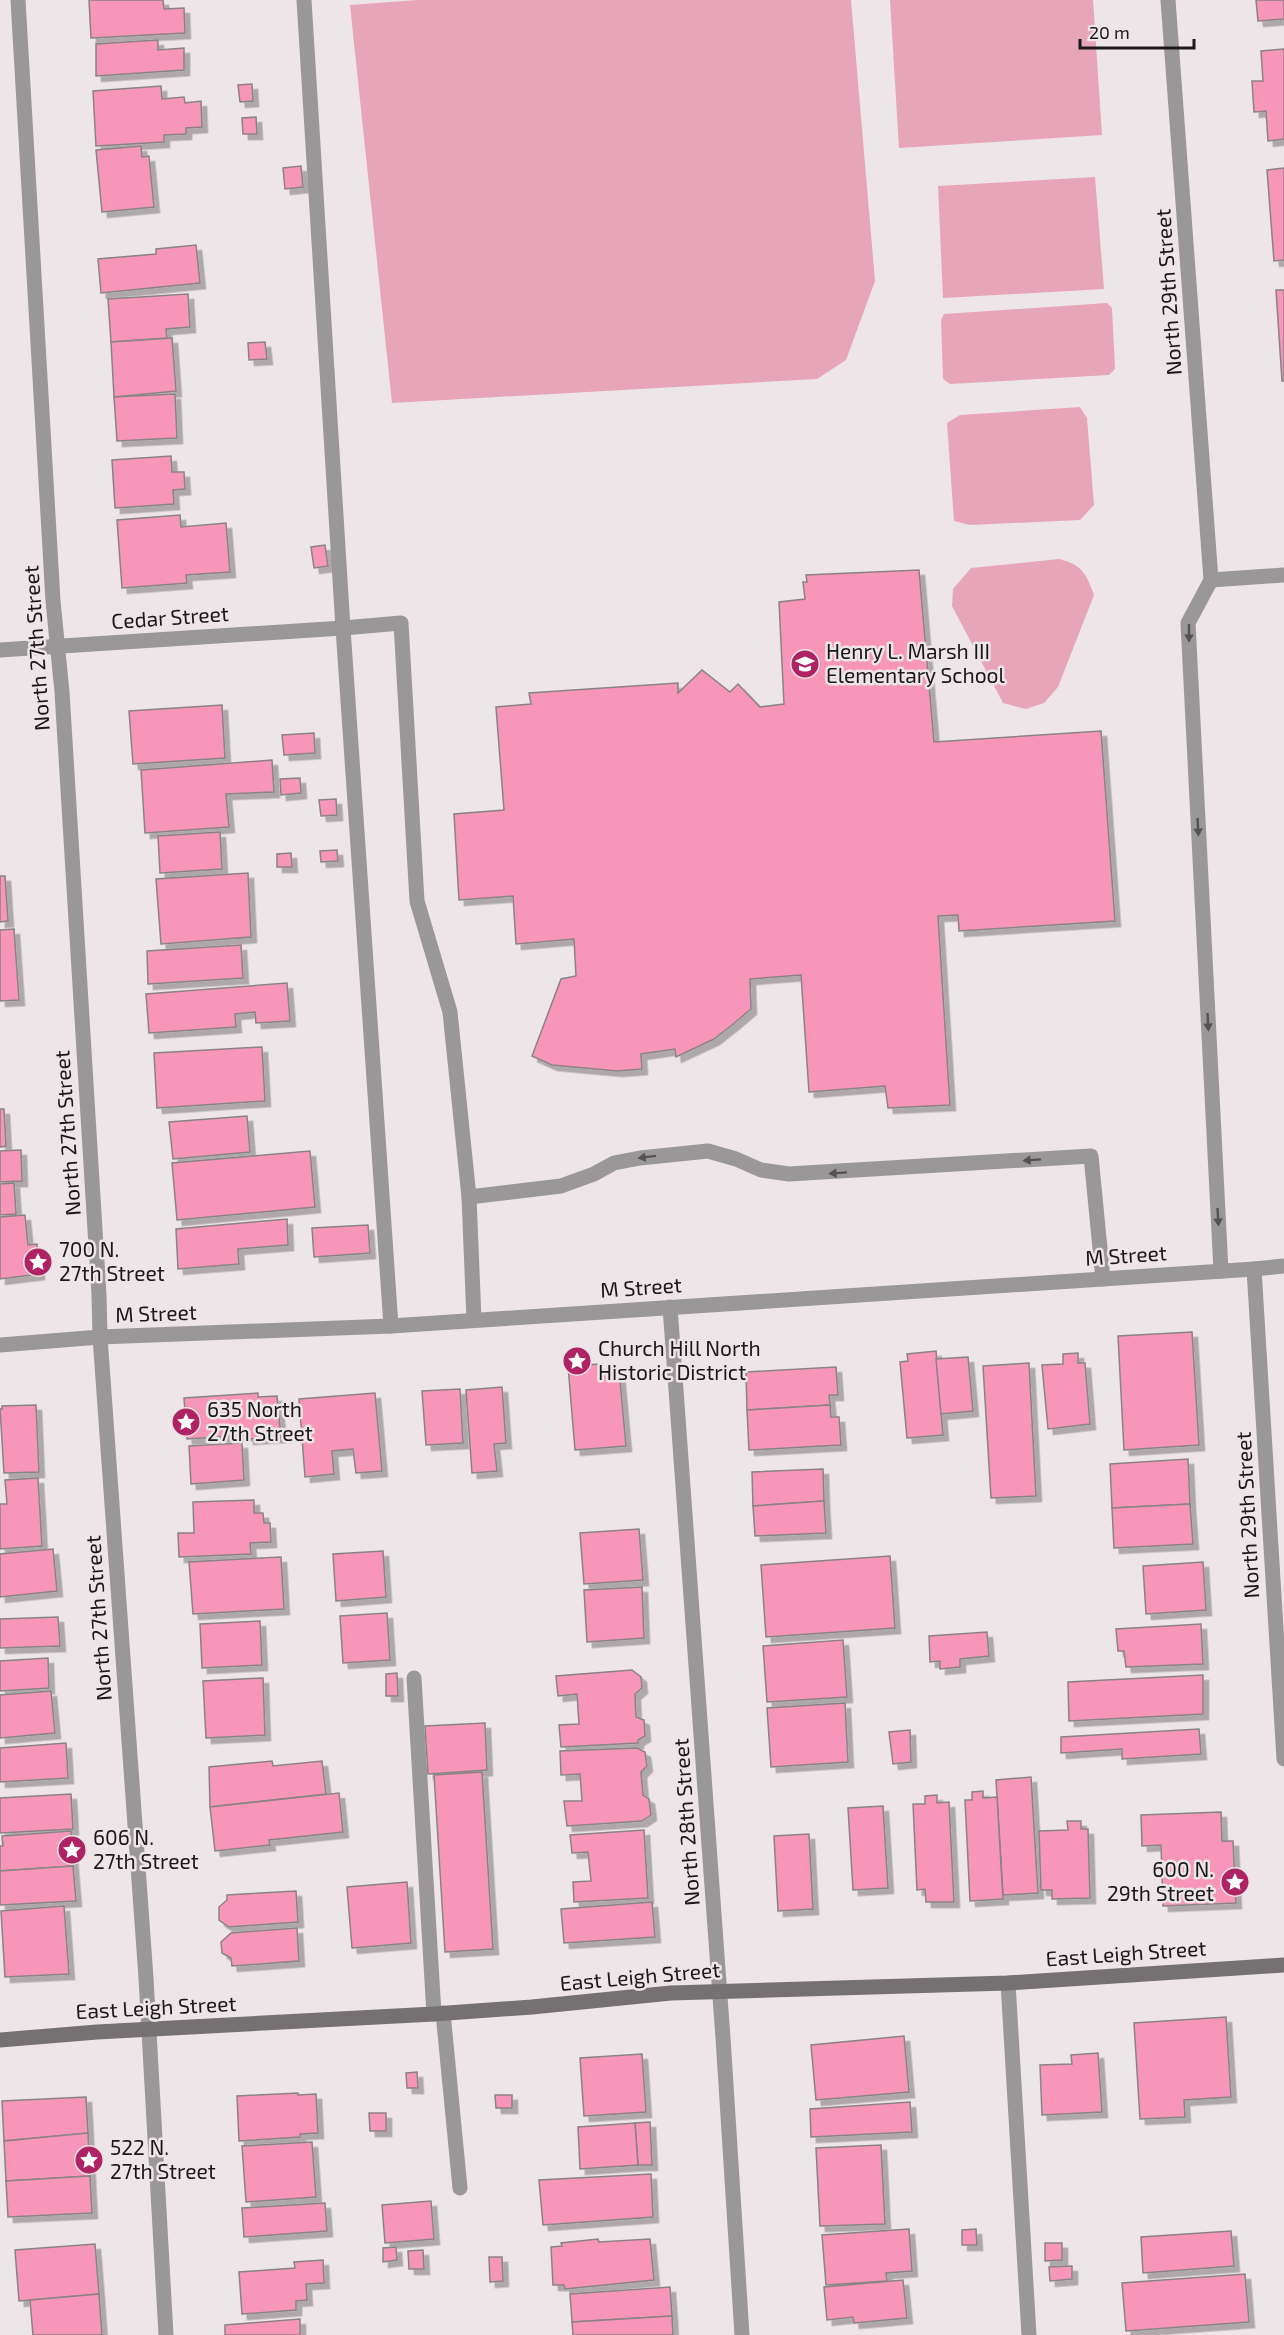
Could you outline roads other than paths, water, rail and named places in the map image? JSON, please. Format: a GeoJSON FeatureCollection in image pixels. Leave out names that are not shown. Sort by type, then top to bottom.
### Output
{"type":"FeatureCollection","features":[{"type":"Feature","properties":{"kind":"street","name":"North 27th Street"},"geometry":{"type":"LineString","coordinates":[[18,0],[100,1337],[146,1977],[166,2335]]}},
{"type":"Feature","properties":{"kind":"street"},"geometry":{"type":"LineString","coordinates":[[304,0],[343,628],[391,1326]]}},
{"type":"Feature","properties":{"kind":"street","name":"North 29th Street"},"geometry":{"type":"LineString","coordinates":[[1168,0],[1211,580]]}},
{"type":"Feature","properties":{"kind":"street"},"geometry":{"type":"LineString","coordinates":[[1221,1271],[1188,623],[1211,580],[1284,575]]}},
{"type":"Feature","properties":{"kind":"street","name":"Cedar Street"},"geometry":{"type":"LineString","coordinates":[[0,650],[401,623],[417,901],[450,1012],[469,1197]]}},
{"type":"Feature","properties":{"kind":"street"},"geometry":{"type":"LineString","coordinates":[[474,1320],[469,1197],[561,1186],[594,1174],[614,1163],[708,1151],[736,1159],[761,1170],[789,1174],[826,1174],[1091,1156],[1103,1279]]}},
{"type":"Feature","properties":{"kind":"street","name":"M Street"},"geometry":{"type":"LineString","coordinates":[[0,1345],[100,1337],[391,1326],[1284,1266]]}},
{"type":"Feature","properties":{"kind":"street","name":"North 29th Street"},"geometry":{"type":"LineString","coordinates":[[1254,1269],[1284,1759]]}},
{"type":"Feature","properties":{"kind":"street","name":"North 28th Street"},"geometry":{"type":"LineString","coordinates":[[670,1307],[720,1991],[741,2335]]}},
{"type":"Feature","properties":{"kind":"street"},"geometry":{"type":"LineString","coordinates":[[414,1678],[439,2014],[460,2188]]}},
{"type":"Feature","properties":{"kind":"street","name":"East Leigh Street"},"geometry":{"type":"LineString","coordinates":[[0,2040],[439,2014],[671,1993],[1008,1983],[1284,1965]]}},
{"type":"Feature","properties":{"kind":"street"},"geometry":{"type":"LineString","coordinates":[[1008,1983],[1029,2335]]}},
{"type":"Feature","properties":{"kind":"place","name":"Henry L. Marsh III Elementary School"},"geometry":{"type":"Point","coordinates":[805,664]}},
{"type":"Feature","properties":{"kind":"place","name":"700 N. 27th Street"},"geometry":{"type":"Point","coordinates":[38,1262]}},
{"type":"Feature","properties":{"kind":"place","name":"Church Hill North Historic District"},"geometry":{"type":"Point","coordinates":[577,1361]}},
{"type":"Feature","properties":{"kind":"place","name":"635 North 27th Street"},"geometry":{"type":"Point","coordinates":[186,1422]}},
{"type":"Feature","properties":{"kind":"place","name":"606 N. 27th Street"},"geometry":{"type":"Point","coordinates":[72,1850]}},
{"type":"Feature","properties":{"kind":"place","name":"600 N. 29th Street"},"geometry":{"type":"Point","coordinates":[1235,1882]}},
{"type":"Feature","properties":{"kind":"place","name":"522 N. 27th Street"},"geometry":{"type":"Point","coordinates":[89,2160]}}]}
